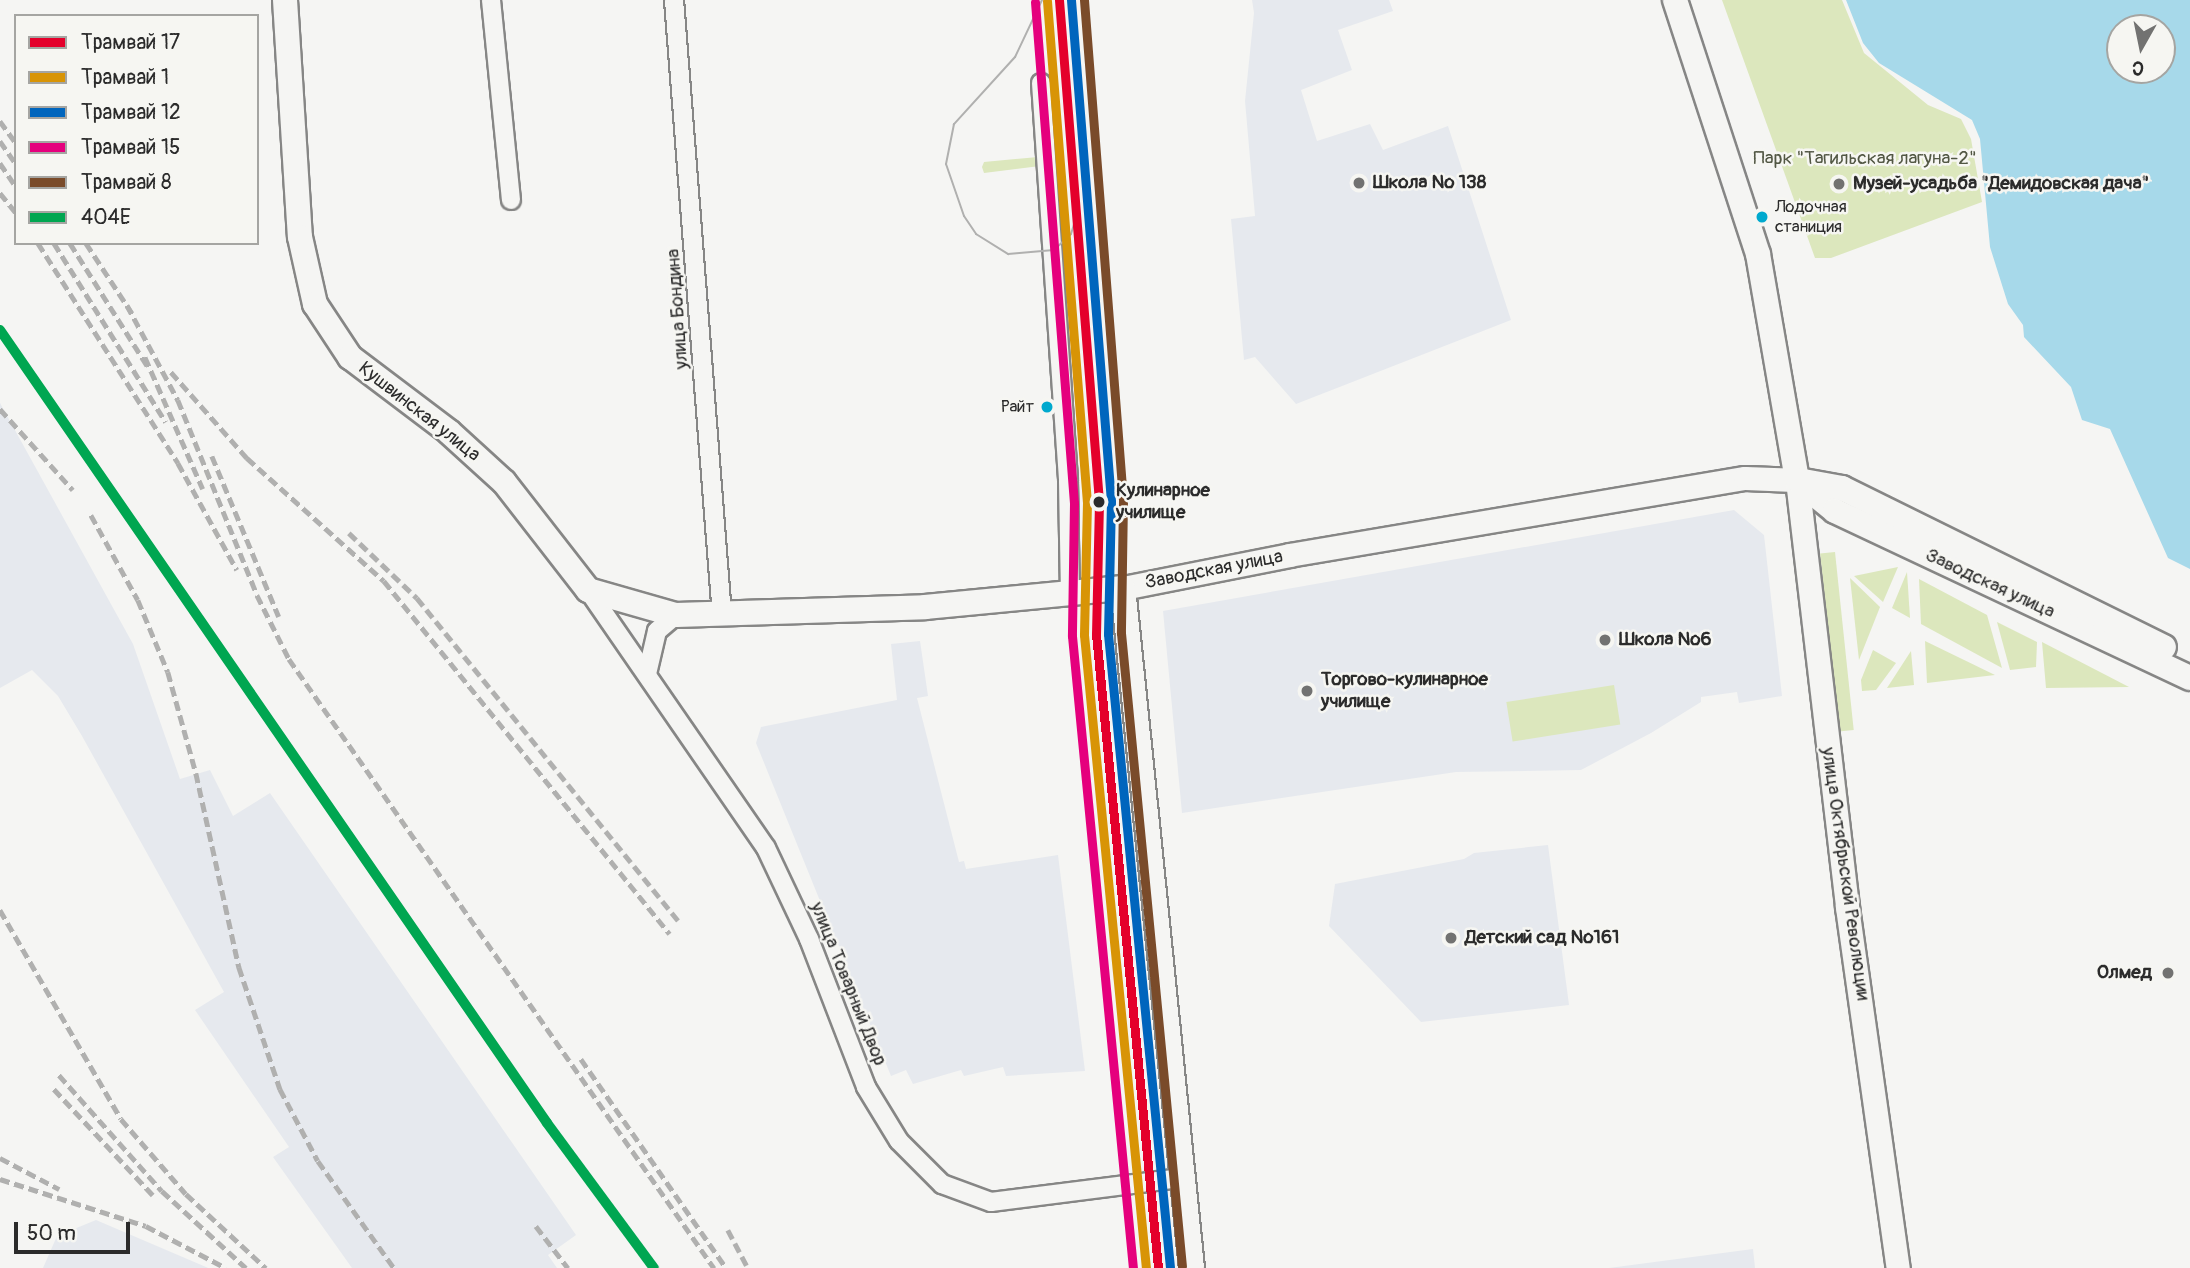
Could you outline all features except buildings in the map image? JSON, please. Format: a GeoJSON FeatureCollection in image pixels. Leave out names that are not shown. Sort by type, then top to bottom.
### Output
{"type":"FeatureCollection","features":[{"type":"Feature","properties":{"kind":"main road","name":"Кушвинская улица"},"geometry":{"type":"LineString","coordinates":[[285,0],[300,237],[315,304],[350,357],[449,432],[504,482],[588,590]]}},
{"type":"Feature","properties":{"kind":"main road"},"geometry":{"type":"LineString","coordinates":[[1675,0],[1767,292],[1797,480]]}},
{"type":"Feature","properties":{"kind":"main road","name":"Заводская улица"},"geometry":{"type":"LineString","coordinates":[[1797,480],[1842,488],[2190,660]]}},
{"type":"Feature","properties":{"kind":"main road","name":"Заводская улица"},"geometry":{"type":"LineString","coordinates":[[1797,480],[1835,511],[2190,678]]}},
{"type":"Feature","properties":{"kind":"main road","name":"Заводская улица"},"geometry":{"type":"LineString","coordinates":[[588,590],[635,607],[676,615],[722,615],[925,607],[1123,588]]}},
{"type":"Feature","properties":{"kind":"main road"},"geometry":{"type":"LineString","coordinates":[[1123,588],[1142,740],[1181,1178],[1192,1268]]}},
{"type":"Feature","properties":{"kind":"street"},"geometry":{"type":"LineString","coordinates":[[491,0],[511,201]]}},
{"type":"Feature","properties":{"kind":"street","name":"улица Бондина"},"geometry":{"type":"LineString","coordinates":[[674,0],[722,615]]}},
{"type":"Feature","properties":{"kind":"street"},"geometry":{"type":"LineString","coordinates":[[1041,83],[1068,481],[1070,595]]}},
{"type":"Feature","properties":{"kind":"street","name":"Заводская улица"},"geometry":{"type":"LineString","coordinates":[[1123,588],[1289,555],[1745,478],[1797,480]]}},
{"type":"Feature","properties":{"kind":"street","name":"улица Октябрьской Революции"},"geometry":{"type":"LineString","coordinates":[[1797,480],[1847,907],[1898,1268]]}},
{"type":"Feature","properties":{"kind":"street","name":"улица Товарный Двор"},"geometry":{"type":"LineString","coordinates":[[588,590],[766,848],[866,1087],[899,1141],[954,1191],[991,1202],[1181,1178]]}},
{"type":"Feature","properties":{"kind":"street"},"geometry":{"type":"LineString","coordinates":[[647,674],[657,631],[676,615]]}},
{"type":"Feature","properties":{"kind":"shaded area","name":"Школа № 138"},"geometry":{"type":"Polygon","coordinates":[[[1252,0],[1389,0],[1393,11],[1338,30],[1352,70],[1301,90],[1317,141],[1370,124],[1383,150],[1448,126],[1511,320],[1296,404],[1255,357],[1244,360],[1231,219],[1255,216],[1245,101],[1254,13],[1252,0]]]}},
{"type":"Feature","properties":{"kind":"shaded area"},"geometry":{"type":"Polygon","coordinates":[[[0,403],[133,644],[180,779],[210,770],[233,816],[270,793],[576,1235],[548,1255],[557,1268],[352,1268],[273,1157],[289,1147],[195,1010],[224,992],[82,736],[58,696],[32,670],[0,688],[0,403]]]}},
{"type":"Feature","properties":{"kind":"shaded area"},"geometry":{"type":"Polygon","coordinates":[[[1734,510],[1764,535],[1782,696],[1739,703],[1737,692],[1701,697],[1701,702],[1651,733],[1581,770],[1456,772],[1182,813],[1163,611],[1734,510]]]}},
{"type":"Feature","properties":{"kind":"shaded area"},"geometry":{"type":"Polygon","coordinates":[[[920,641],[928,696],[917,698],[959,862],[964,861],[966,869],[1058,855],[1085,1071],[1006,1076],[1003,1067],[964,1076],[961,1070],[913,1084],[906,1070],[891,1076],[756,743],[761,727],[897,700],[891,644],[920,641]]]}},
{"type":"Feature","properties":{"kind":"shaded area","name":"Детский сад №161"},"geometry":{"type":"Polygon","coordinates":[[[1548,845],[1569,1005],[1421,1022],[1329,926],[1335,884],[1464,859],[1474,853],[1548,845]]]}},
{"type":"Feature","properties":{"kind":"shaded area"},"geometry":{"type":"Polygon","coordinates":[[[96,1220],[208,1268],[43,1268],[57,1236],[96,1220]]]}},
{"type":"Feature","properties":{"kind":"shaded area"},"geometry":{"type":"Polygon","coordinates":[[[1753,1249],[1755,1268],[1609,1268],[1753,1249]]]}},
{"type":"Feature","properties":{"kind":"green space","name":"Парк \"Тагильская лагуна-2\""},"geometry":{"type":"Polygon","coordinates":[[[1722,0],[1842,0],[1864,53],[1928,105],[1961,119],[1971,139],[1982,202],[1831,258],[1815,258],[1722,0]]]}},
{"type":"Feature","properties":{"kind":"green space"},"geometry":{"type":"Polygon","coordinates":[[[1038,157],[1040,166],[984,173],[982,167],[984,162],[1038,157]]]}},
{"type":"Feature","properties":{"kind":"green space"},"geometry":{"type":"Polygon","coordinates":[[[1835,552],[1854,730],[1839,732],[1820,554],[1835,552]]]}},
{"type":"Feature","properties":{"kind":"green space"},"geometry":{"type":"Polygon","coordinates":[[[1898,567],[1883,602],[1854,576],[1898,567]]]}},
{"type":"Feature","properties":{"kind":"green space"},"geometry":{"type":"Polygon","coordinates":[[[1907,572],[1910,618],[1892,608],[1907,572]]]}},
{"type":"Feature","properties":{"kind":"green space"},"geometry":{"type":"Polygon","coordinates":[[[1850,578],[1880,607],[1859,660],[1850,578]]]}},
{"type":"Feature","properties":{"kind":"green space"},"geometry":{"type":"Polygon","coordinates":[[[1919,579],[1987,615],[2002,668],[1921,624],[1919,579]]]}},
{"type":"Feature","properties":{"kind":"green space"},"geometry":{"type":"Polygon","coordinates":[[[1997,622],[2037,642],[2036,667],[2010,670],[1997,622]]]}},
{"type":"Feature","properties":{"kind":"green space"},"geometry":{"type":"Polygon","coordinates":[[[1925,641],[1995,675],[1927,683],[1925,641]]]}},
{"type":"Feature","properties":{"kind":"green space"},"geometry":{"type":"Polygon","coordinates":[[[2042,642],[2129,687],[2046,688],[2042,642]]]}},
{"type":"Feature","properties":{"kind":"green space"},"geometry":{"type":"Polygon","coordinates":[[[1873,650],[1896,663],[1876,690],[1862,691],[1861,680],[1873,650]]]}},
{"type":"Feature","properties":{"kind":"green space"},"geometry":{"type":"Polygon","coordinates":[[[1911,651],[1914,685],[1887,688],[1911,651]]]}},
{"type":"Feature","properties":{"kind":"green space"},"geometry":{"type":"Polygon","coordinates":[[[1614,685],[1620,725],[1513,742],[1506,702],[1614,685]]]}},
{"type":"Feature","properties":{"kind":"water"},"geometry":{"type":"Polygon","coordinates":[[[1846,0],[2190,0],[2190,569],[2168,558],[2110,429],[2082,420],[2071,387],[2024,337],[2023,325],[2008,304],[1990,247],[1980,139],[1972,120],[1879,63],[1863,43],[1846,0]]]}},
{"type":"Feature","properties":{"kind":"tram line"},"geometry":{"type":"LineString","coordinates":[[1042,0],[1015,57],[954,124],[946,164],[964,216],[976,234],[1008,254],[1054,250],[1071,234],[1079,208]]}},
{"type":"Feature","properties":{"kind":"tram line","name":"17"},"geometry":{"type":"LineString","coordinates":[[1059,0],[1099,502],[1096,634],[1158,1268]]}},
{"type":"Feature","properties":{"kind":"tram line","name":"12"},"geometry":{"type":"LineString","coordinates":[[1071,0],[1111,501],[1108,634],[1170,1267]]}},
{"type":"Feature","properties":{"kind":"tram line","name":"8"},"geometry":{"type":"LineString","coordinates":[[1084,0],[1123,500],[1121,633],[1182,1266]]}},
{"type":"Feature","properties":{"kind":"tram line","name":"1"},"geometry":{"type":"LineString","coordinates":[[1047,1],[1087,502],[1084,635],[1146,1268]]}},
{"type":"Feature","properties":{"kind":"tram line","name":"15"},"geometry":{"type":"LineString","coordinates":[[1035,2],[1074,503],[1072,636],[1133,1268]]}},
{"type":"Feature","properties":{"kind":"railway"},"geometry":{"type":"LineString","coordinates":[[0,121],[14,140]]}},
{"type":"Feature","properties":{"kind":"railway"},"geometry":{"type":"LineString","coordinates":[[0,141],[14,161]]}},
{"type":"Feature","properties":{"kind":"railway"},"geometry":{"type":"LineString","coordinates":[[0,163],[14,184]]}},
{"type":"Feature","properties":{"kind":"railway"},"geometry":{"type":"LineString","coordinates":[[0,193],[14,210]]}},
{"type":"Feature","properties":{"kind":"railway"},"geometry":{"type":"LineString","coordinates":[[39,245],[178,463],[237,570]]}},
{"type":"Feature","properties":{"kind":"railway"},"geometry":{"type":"LineString","coordinates":[[55,245],[166,422]]}},
{"type":"Feature","properties":{"kind":"railway"},"geometry":{"type":"LineString","coordinates":[[71,245],[148,367]]}},
{"type":"Feature","properties":{"kind":"railway"},"geometry":{"type":"LineString","coordinates":[[87,245],[132,313]]}},
{"type":"Feature","properties":{"kind":"railway"},"geometry":{"type":"LineString","coordinates":[[127,305],[178,400],[257,595],[289,659],[714,1268]]}},
{"type":"Feature","properties":{"kind":"railway"},"geometry":{"type":"LineString","coordinates":[[145,357],[203,489]]}},
{"type":"Feature","properties":{"kind":"railway"},"geometry":{"type":"LineString","coordinates":[[171,372],[247,458],[384,581],[670,934]]}},
{"type":"Feature","properties":{"kind":"railway"},"geometry":{"type":"LineString","coordinates":[[0,409],[73,490]]}},
{"type":"Feature","properties":{"kind":"railway"},"geometry":{"type":"LineString","coordinates":[[212,456],[279,617]]}},
{"type":"Feature","properties":{"kind":"railway"},"geometry":{"type":"LineString","coordinates":[[91,515],[138,600],[168,672],[196,773],[239,967],[280,1089],[318,1161],[394,1268]]}},
{"type":"Feature","properties":{"kind":"railway"},"geometry":{"type":"LineString","coordinates":[[349,533],[417,598],[680,923]]}},
{"type":"Feature","properties":{"kind":"railway"},"geometry":{"type":"LineString","coordinates":[[0,910],[121,1119],[186,1194],[266,1268]]}},
{"type":"Feature","properties":{"kind":"railway"},"geometry":{"type":"LineString","coordinates":[[581,1059],[726,1268]]}},
{"type":"Feature","properties":{"kind":"railway"},"geometry":{"type":"LineString","coordinates":[[59,1075],[162,1191],[246,1268]]}},
{"type":"Feature","properties":{"kind":"railway"},"geometry":{"type":"LineString","coordinates":[[54,1089],[153,1195]]}},
{"type":"Feature","properties":{"kind":"railway"},"geometry":{"type":"LineString","coordinates":[[0,1158],[59,1189]]}},
{"type":"Feature","properties":{"kind":"railway"},"geometry":{"type":"LineString","coordinates":[[0,1179],[146,1226],[226,1268]]}},
{"type":"Feature","properties":{"kind":"railway"},"geometry":{"type":"LineString","coordinates":[[536,1226],[568,1268]]}},
{"type":"Feature","properties":{"kind":"railway"},"geometry":{"type":"LineString","coordinates":[[728,1230],[748,1268]]}},
{"type":"Feature","properties":{"kind":"transit line","name":"404Е"},"geometry":{"type":"LineString","coordinates":[[0,330],[547,1123],[654,1268]]}},
{"type":"Feature","properties":{"kind":"place","name":"Школа № 138"},"geometry":{"type":"Point","coordinates":[1359,183]}},
{"type":"Feature","properties":{"kind":"place","name":"Музей-усадьба \"Демидовская дача\""},"geometry":{"type":"Point","coordinates":[1839,184]}},
{"type":"Feature","properties":{"kind":"place","name":"Лодочная станиция"},"geometry":{"type":"Point","coordinates":[1762,217]}},
{"type":"Feature","properties":{"kind":"place","name":"Райт"},"geometry":{"type":"Point","coordinates":[1047,407]}},
{"type":"Feature","properties":{"kind":"place","name":"Кулинарное училище"},"geometry":{"type":"Point","coordinates":[1099,502]}},
{"type":"Feature","properties":{"kind":"place","name":"Школа №6"},"geometry":{"type":"Point","coordinates":[1605,640]}},
{"type":"Feature","properties":{"kind":"place","name":"Торгово-кулинарное училище"},"geometry":{"type":"Point","coordinates":[1307,691]}},
{"type":"Feature","properties":{"kind":"place","name":"Детский сад №161"},"geometry":{"type":"Point","coordinates":[1451,938]}},
{"type":"Feature","properties":{"kind":"place","name":"Олмед"},"geometry":{"type":"Point","coordinates":[2168,973]}}]}
